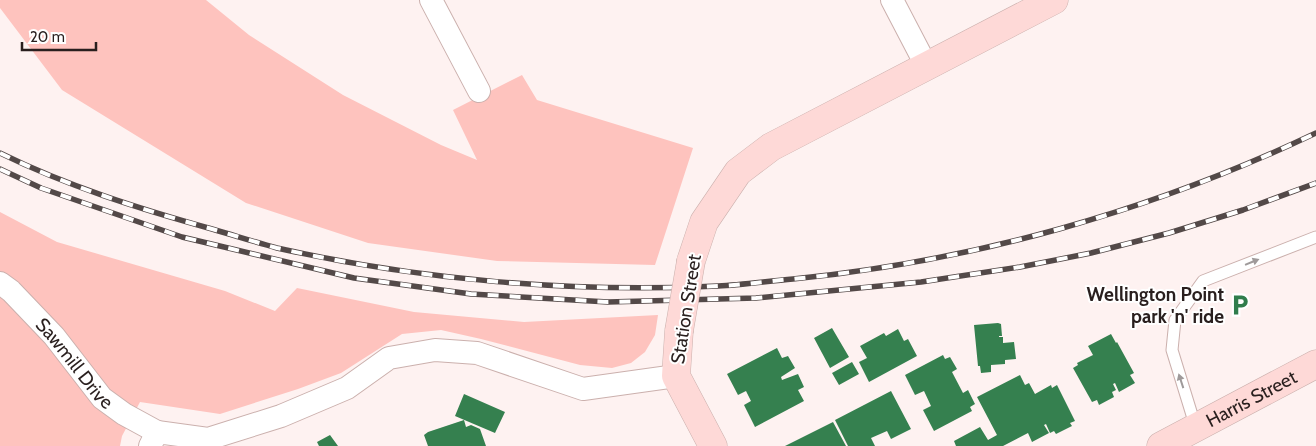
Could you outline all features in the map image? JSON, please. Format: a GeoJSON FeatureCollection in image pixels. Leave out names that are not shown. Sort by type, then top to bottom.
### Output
{"type":"FeatureCollection","features":[{"type":"Feature","properties":{"kind":"street"},"geometry":{"type":"LineString","coordinates":[[430,0],[479,91]]}},
{"type":"Feature","properties":{"kind":"street"},"geometry":{"type":"LineString","coordinates":[[892,0],[927,67]]}},
{"type":"Feature","properties":{"kind":"street","name":"Station Street"},"geometry":{"type":"LineString","coordinates":[[154,439],[208,439],[281,416],[346,388],[389,358],[435,350],[477,353],[583,389],[676,376],[679,331],[691,261],[704,222],[738,172],[771,146],[1054,0]]}},
{"type":"Feature","properties":{"kind":"street","name":"Sawmill Drive"},"geometry":{"type":"LineString","coordinates":[[0,283],[11,291],[54,336],[102,398],[154,439]]}},
{"type":"Feature","properties":{"kind":"street","name":"Harris Street"},"geometry":{"type":"LineString","coordinates":[[1161,446],[1316,364]]}},
{"type":"Feature","properties":{"kind":"street"},"geometry":{"type":"LineString","coordinates":[[676,376],[712,446]]}},
{"type":"Feature","properties":{"kind":"lane"},"geometry":{"type":"LineString","coordinates":[[1196,428],[1172,350],[1176,320],[1203,281],[1316,237]]}},
{"type":"Feature","properties":{"kind":"shaded area"},"geometry":{"type":"Polygon","coordinates":[[[0,0],[206,0],[249,35],[343,95],[441,145],[477,160],[453,110],[522,75],[537,100],[693,148],[655,265],[497,261],[368,243],[246,203],[62,90],[0,8],[0,0]]]}},
{"type":"Feature","properties":{"kind":"shaded area"},"geometry":{"type":"Polygon","coordinates":[[[0,212],[57,242],[225,291],[275,311],[297,288],[414,312],[524,322],[658,315],[655,335],[645,352],[631,363],[612,368],[580,365],[441,330],[402,334],[341,373],[220,414],[140,402],[122,436],[120,446],[0,446],[0,212]]]}},
{"type":"Feature","properties":{"kind":"building"},"geometry":{"type":"Polygon","coordinates":[[[1001,324],[1002,336],[999,337],[1003,337],[1003,343],[1014,342],[1016,359],[1005,360],[1005,364],[991,365],[991,372],[981,373],[980,366],[978,366],[974,325],[1001,324]]]}},
{"type":"Feature","properties":{"kind":"building"},"geometry":{"type":"Polygon","coordinates":[[[832,328],[849,357],[830,368],[814,338],[832,328]]]}},
{"type":"Feature","properties":{"kind":"building"},"geometry":{"type":"Polygon","coordinates":[[[898,329],[904,341],[908,339],[917,356],[869,382],[859,362],[867,358],[860,346],[884,333],[886,336],[898,329]]]}},
{"type":"Feature","properties":{"kind":"building"},"geometry":{"type":"Polygon","coordinates":[[[1111,334],[1134,373],[1130,375],[1135,383],[1119,392],[1115,383],[1113,384],[1116,390],[1112,392],[1114,397],[1099,405],[1097,400],[1092,402],[1073,368],[1078,365],[1077,363],[1093,355],[1088,346],[1111,334]]]}},
{"type":"Feature","properties":{"kind":"building"},"geometry":{"type":"Polygon","coordinates":[[[777,348],[782,358],[788,356],[795,368],[781,377],[782,380],[798,374],[804,387],[798,390],[804,401],[755,427],[744,405],[751,401],[746,391],[738,395],[727,374],[777,348]]]}},
{"type":"Feature","properties":{"kind":"building"},"geometry":{"type":"Polygon","coordinates":[[[943,355],[945,359],[950,357],[957,369],[952,372],[963,393],[968,390],[975,404],[970,407],[972,411],[934,431],[923,410],[931,406],[924,391],[915,395],[905,375],[943,355]]]}},
{"type":"Feature","properties":{"kind":"building"},"geometry":{"type":"Polygon","coordinates":[[[852,362],[859,374],[839,385],[832,373],[852,362]]]}},
{"type":"Feature","properties":{"kind":"building"},"geometry":{"type":"Polygon","coordinates":[[[1020,375],[1025,385],[1029,383],[1035,394],[1051,385],[1052,388],[1057,385],[1075,421],[1070,423],[1072,426],[1056,434],[1054,431],[1050,433],[1046,424],[1044,425],[1049,433],[1032,442],[1028,433],[1003,446],[956,446],[954,441],[980,427],[988,440],[997,435],[977,397],[1020,375]]]}},
{"type":"Feature","properties":{"kind":"building"},"geometry":{"type":"Polygon","coordinates":[[[891,391],[911,429],[891,439],[887,431],[871,438],[875,446],[848,446],[835,420],[891,391]]]}},
{"type":"Feature","properties":{"kind":"building"},"geometry":{"type":"Polygon","coordinates":[[[464,394],[505,412],[495,433],[455,416],[464,394]]]}},
{"type":"Feature","properties":{"kind":"building"},"geometry":{"type":"Polygon","coordinates":[[[464,420],[466,427],[471,425],[480,429],[486,446],[428,446],[424,435],[428,432],[464,420]]]}},
{"type":"Feature","properties":{"kind":"building"},"geometry":{"type":"Polygon","coordinates":[[[833,422],[846,446],[785,446],[833,422]]]}},
{"type":"Feature","properties":{"kind":"building"},"geometry":{"type":"Polygon","coordinates":[[[330,435],[338,446],[319,446],[317,442],[330,435]]]}},
{"type":"Feature","properties":{"kind":"railway"},"geometry":{"type":"LineString","coordinates":[[0,153],[51,176],[131,205],[277,248],[331,259],[441,276],[496,282],[608,288],[663,288],[737,285],[861,271],[928,260],[995,245],[1061,229],[1126,209],[1254,161],[1316,133]]}},
{"type":"Feature","properties":{"kind":"railway"},"geometry":{"type":"LineString","coordinates":[[0,169],[41,188],[182,237],[354,278],[471,294],[608,302],[756,298],[921,282],[1020,267],[1091,253],[1169,233],[1243,210],[1316,183]]}},
{"type":"Feature","properties":{"kind":"place","name":"Wellington Point park 'n' ride"},"geometry":{"type":"Point","coordinates":[1240,305]}}]}
